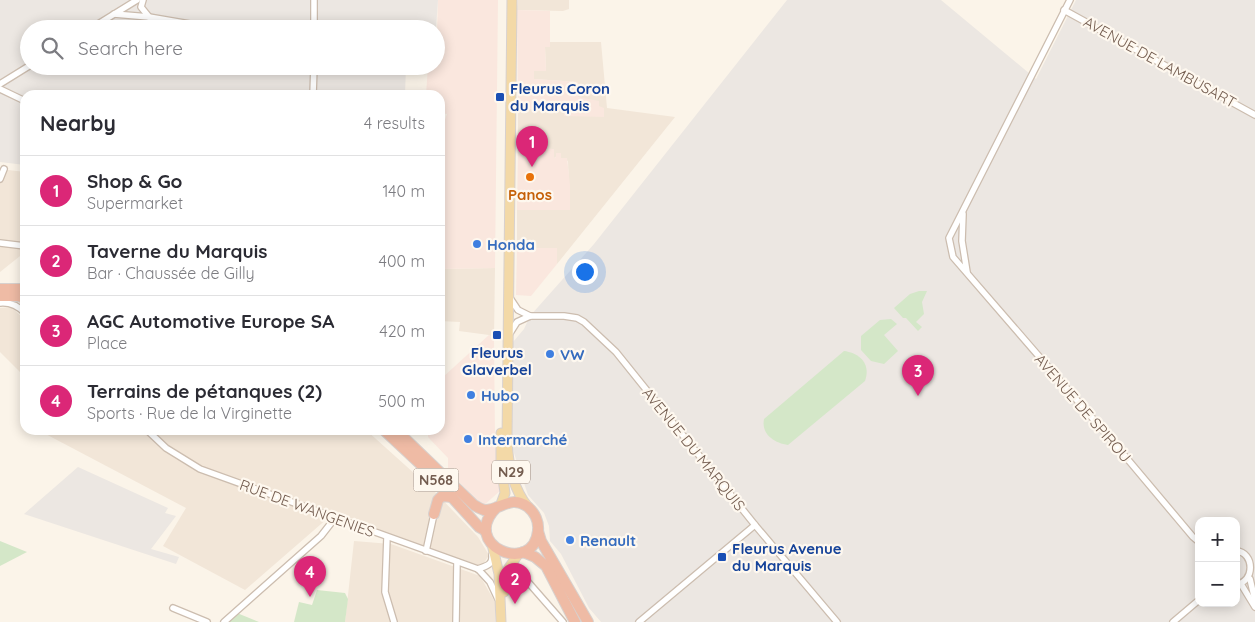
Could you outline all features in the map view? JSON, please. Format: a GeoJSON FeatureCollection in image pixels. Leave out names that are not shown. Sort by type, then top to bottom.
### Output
{"type":"FeatureCollection","features":[{"type":"Feature","properties":{"kind":"highway"},"geometry":{"type":"LineString","coordinates":[[0,289],[20,289]]}},
{"type":"Feature","properties":{"kind":"highway"},"geometry":{"type":"LineString","coordinates":[[4,299],[20,297]]}},
{"type":"Feature","properties":{"kind":"highway","name":"N568"},"geometry":{"type":"LineString","coordinates":[[390,435],[452,497],[479,527],[486,531]]}},
{"type":"Feature","properties":{"kind":"highway","name":"N568"},"geometry":{"type":"LineString","coordinates":[[401,435],[474,505],[482,510],[499,506]]}},
{"type":"Feature","properties":{"kind":"highway"},"geometry":{"type":"LineString","coordinates":[[434,514],[438,500],[442,496],[452,497]]}},
{"type":"Feature","properties":{"kind":"highway"},"geometry":{"type":"LineString","coordinates":[[538,531],[533,544],[521,552],[507,554],[496,549],[486,531],[488,518],[499,506],[512,502],[523,504],[528,508],[536,518],[541,541],[588,622]]}},
{"type":"Feature","properties":{"kind":"highway"},"geometry":{"type":"LineString","coordinates":[[521,552],[535,557],[546,566],[576,622]]}},
{"type":"Feature","properties":{"kind":"main road","name":"N29"},"geometry":{"type":"LineString","coordinates":[[506,0],[507,195]]}},
{"type":"Feature","properties":{"kind":"main road","name":"N29"},"geometry":{"type":"LineString","coordinates":[[499,506],[505,493],[501,464],[501,446],[512,0]]}},
{"type":"Feature","properties":{"kind":"main road","name":"N29"},"geometry":{"type":"LineString","coordinates":[[506,248],[508,295],[506,433],[508,457],[518,493],[528,508]]}},
{"type":"Feature","properties":{"kind":"main road"},"geometry":{"type":"LineString","coordinates":[[492,544],[499,574],[502,610]]}},
{"type":"Feature","properties":{"kind":"main road"},"geometry":{"type":"LineString","coordinates":[[501,622],[508,569],[521,552]]}},
{"type":"Feature","properties":{"kind":"street"},"geometry":{"type":"LineString","coordinates":[[104,20],[137,0]]}},
{"type":"Feature","properties":{"kind":"street"},"geometry":{"type":"LineString","coordinates":[[143,0],[142,7],[149,17]]}},
{"type":"Feature","properties":{"kind":"street"},"geometry":{"type":"LineString","coordinates":[[314,0],[314,20]]}},
{"type":"Feature","properties":{"kind":"street","name":"AVENUE DE SPIROU"},"geometry":{"type":"LineString","coordinates":[[1070,0],[949,238],[954,257],[967,274],[1195,539]]}},
{"type":"Feature","properties":{"kind":"street","name":"AVENUE DE LAMBUSART"},"geometry":{"type":"LineString","coordinates":[[1064,10],[1255,115]]}},
{"type":"Feature","properties":{"kind":"street"},"geometry":{"type":"LineString","coordinates":[[114,14],[166,20]]}},
{"type":"Feature","properties":{"kind":"street"},"geometry":{"type":"LineString","coordinates":[[0,84],[20,72]]}},
{"type":"Feature","properties":{"kind":"street"},"geometry":{"type":"LineString","coordinates":[[314,75],[314,90]]}},
{"type":"Feature","properties":{"kind":"street"},"geometry":{"type":"LineString","coordinates":[[0,89],[20,99]]}},
{"type":"Feature","properties":{"kind":"street"},"geometry":{"type":"LineString","coordinates":[[0,179],[4,169]]}},
{"type":"Feature","properties":{"kind":"street","name":"AVENUE DE SPIROU"},"geometry":{"type":"LineString","coordinates":[[963,211],[962,241],[967,274]]}},
{"type":"Feature","properties":{"kind":"street"},"geometry":{"type":"LineString","coordinates":[[0,244],[20,246]]}},
{"type":"Feature","properties":{"kind":"street"},"geometry":{"type":"LineString","coordinates":[[508,295],[514,306],[530,316]]}},
{"type":"Feature","properties":{"kind":"street"},"geometry":{"type":"LineString","coordinates":[[0,303],[4,299],[20,308]]}},
{"type":"Feature","properties":{"kind":"street"},"geometry":{"type":"LineString","coordinates":[[508,340],[517,322],[530,316]]}},
{"type":"Feature","properties":{"kind":"street","name":"AVENUE DU MARQUIS"},"geometry":{"type":"LineString","coordinates":[[530,316],[577,318],[584,322],[616,352],[755,525],[837,622]]}},
{"type":"Feature","properties":{"kind":"street","name":"RUE DE WANGENIES"},"geometry":{"type":"LineString","coordinates":[[152,435],[166,448],[200,469],[426,552],[478,569]]}},
{"type":"Feature","properties":{"kind":"street"},"geometry":{"type":"LineString","coordinates":[[426,552],[434,514]]}},
{"type":"Feature","properties":{"kind":"street"},"geometry":{"type":"LineString","coordinates":[[224,622],[254,593],[321,536],[335,518]]}},
{"type":"Feature","properties":{"kind":"street"},"geometry":{"type":"LineString","coordinates":[[639,622],[755,525]]}},
{"type":"Feature","properties":{"kind":"street"},"geometry":{"type":"LineString","coordinates":[[386,537],[386,592],[394,622]]}},
{"type":"Feature","properties":{"kind":"street"},"geometry":{"type":"LineString","coordinates":[[492,544],[492,560],[488,566],[478,569],[490,582],[498,600],[500,600]]}},
{"type":"Feature","properties":{"kind":"street"},"geometry":{"type":"LineString","coordinates":[[1240,552],[1253,555],[1255,566],[1250,580],[1255,600]]}},
{"type":"Feature","properties":{"kind":"street"},"geometry":{"type":"LineString","coordinates":[[456,622],[457,562]]}},
{"type":"Feature","properties":{"kind":"street"},"geometry":{"type":"LineString","coordinates":[[1240,584],[1250,580]]}},
{"type":"Feature","properties":{"kind":"street"},"geometry":{"type":"LineString","coordinates":[[528,582],[563,622]]}},
{"type":"Feature","properties":{"kind":"street"},"geometry":{"type":"LineString","coordinates":[[1240,585],[1255,607]]}},
{"type":"Feature","properties":{"kind":"street"},"geometry":{"type":"LineString","coordinates":[[1173,622],[1195,603]]}},
{"type":"Feature","properties":{"kind":"street"},"geometry":{"type":"LineString","coordinates":[[173,608],[207,622]]}},
{"type":"Feature","properties":{"kind":"shaded area"},"geometry":{"type":"Polygon","coordinates":[[[0,0],[438,0],[437,20],[20,20],[20,75],[406,75],[405,90],[20,90],[20,164],[0,162],[0,0]]]}},
{"type":"Feature","properties":{"kind":"shaded area"},"geometry":{"type":"Polygon","coordinates":[[[438,0],[498,0],[495,268],[445,269],[445,120],[447,114],[445,114],[445,90],[426,90],[427,75],[445,75],[445,20],[437,20],[438,0]]]}},
{"type":"Feature","properties":{"kind":"shaded area"},"geometry":{"type":"Polygon","coordinates":[[[518,0],[569,0],[569,9],[563,11],[517,10],[518,0]]]}},
{"type":"Feature","properties":{"kind":"shaded area"},"geometry":{"type":"Polygon","coordinates":[[[787,0],[941,0],[1036,79],[1076,0],[1255,0],[1255,622],[601,622],[589,608],[561,554],[550,541],[549,526],[544,513],[528,495],[512,447],[513,342],[524,329],[530,316],[594,244],[787,0]]]}},
{"type":"Feature","properties":{"kind":"shaded area"},"geometry":{"type":"Polygon","coordinates":[[[517,10],[550,11],[550,47],[545,47],[546,71],[534,71],[534,79],[578,82],[578,97],[599,101],[599,106],[604,108],[604,117],[564,116],[564,111],[518,108],[517,10]]]}},
{"type":"Feature","properties":{"kind":"shaded area"},"geometry":{"type":"Polygon","coordinates":[[[550,42],[601,42],[607,108],[675,117],[557,264],[557,248],[517,248],[517,210],[570,210],[568,161],[561,158],[561,153],[554,158],[554,149],[518,148],[518,108],[564,111],[564,115],[599,106],[578,97],[577,82],[534,79],[534,71],[546,71],[545,47],[550,47],[550,42]]]}},
{"type":"Feature","properties":{"kind":"shaded area"},"geometry":{"type":"Polygon","coordinates":[[[518,148],[554,149],[554,158],[556,153],[561,153],[561,158],[567,158],[570,210],[517,210],[518,148]]]}},
{"type":"Feature","properties":{"kind":"shaded area"},"geometry":{"type":"Polygon","coordinates":[[[0,169],[20,171],[20,256],[0,272],[0,169]]]}},
{"type":"Feature","properties":{"kind":"shaded area"},"geometry":{"type":"Polygon","coordinates":[[[517,248],[557,248],[557,264],[531,296],[516,295],[517,248]]]}},
{"type":"Feature","properties":{"kind":"shaded area"},"geometry":{"type":"Polygon","coordinates":[[[495,268],[494,339],[489,335],[459,331],[460,322],[445,321],[445,269],[495,268]]]}},
{"type":"Feature","properties":{"kind":"shaded area"},"geometry":{"type":"Polygon","coordinates":[[[11,307],[20,315],[20,372],[0,352],[0,308],[11,307]]]}},
{"type":"Feature","properties":{"kind":"shaded area"},"geometry":{"type":"Polygon","coordinates":[[[489,335],[494,339],[495,438],[501,490],[483,506],[448,471],[448,458],[428,437],[428,435],[445,435],[445,375],[489,335]]]}},
{"type":"Feature","properties":{"kind":"shaded area"},"geometry":{"type":"Polygon","coordinates":[[[47,435],[372,435],[435,492],[478,537],[489,555],[482,566],[415,544],[336,511],[245,590],[163,546],[186,508],[47,435]]]}},
{"type":"Feature","properties":{"kind":"shaded area"},"geometry":{"type":"Polygon","coordinates":[[[78,467],[168,508],[165,513],[176,516],[151,549],[179,557],[176,564],[24,514],[78,467]]]}},
{"type":"Feature","properties":{"kind":"shaded area"},"geometry":{"type":"Polygon","coordinates":[[[354,541],[391,544],[480,576],[495,602],[495,622],[345,622],[354,541]]]}},
{"type":"Feature","properties":{"kind":"green space"},"geometry":{"type":"Polygon","coordinates":[[[927,291],[922,302],[924,314],[916,322],[922,327],[918,331],[894,308],[910,294],[927,291]]]}},
{"type":"Feature","properties":{"kind":"green space"},"geometry":{"type":"Polygon","coordinates":[[[891,319],[897,324],[884,335],[898,351],[884,364],[871,361],[861,350],[861,336],[880,320],[891,319]]]}},
{"type":"Feature","properties":{"kind":"green space"},"geometry":{"type":"Polygon","coordinates":[[[844,351],[855,354],[863,360],[866,369],[865,381],[788,445],[773,440],[765,429],[764,419],[844,351]]]}},
{"type":"Feature","properties":{"kind":"green space"},"geometry":{"type":"Polygon","coordinates":[[[0,541],[27,552],[0,566],[0,541]]]}},
{"type":"Feature","properties":{"kind":"green space"},"geometry":{"type":"Polygon","coordinates":[[[317,590],[345,593],[348,599],[345,622],[294,622],[299,602],[312,605],[317,590]]]}},
{"type":"Feature","properties":{"kind":"green space"},"geometry":{"type":"Polygon","coordinates":[[[237,613],[259,622],[228,622],[237,613]]]}},
{"type":"Feature","properties":{"kind":"place","name":"Fleurus Coron du Marquis"},"geometry":{"type":"Point","coordinates":[500,97]}},
{"type":"Feature","properties":{"kind":"place","name":"Shop & Go"},"geometry":{"type":"Point","coordinates":[532,167]}},
{"type":"Feature","properties":{"kind":"place","name":"Panos"},"geometry":{"type":"Point","coordinates":[530,177]}},
{"type":"Feature","properties":{"kind":"place","name":"Honda"},"geometry":{"type":"Point","coordinates":[477,244]}},
{"type":"Feature","properties":{"kind":"place","name":"Fleurus Glaverbel"},"geometry":{"type":"Point","coordinates":[497,335]}},
{"type":"Feature","properties":{"kind":"place","name":"VW"},"geometry":{"type":"Point","coordinates":[550,354]}},
{"type":"Feature","properties":{"kind":"place","name":"Hubo"},"geometry":{"type":"Point","coordinates":[471,395]}},
{"type":"Feature","properties":{"kind":"place","name":"AGC Automotive Europe SA"},"geometry":{"type":"Point","coordinates":[918,396]}},
{"type":"Feature","properties":{"kind":"place","name":"Intermarché"},"geometry":{"type":"Point","coordinates":[468,439]}},
{"type":"Feature","properties":{"kind":"place","name":"Renault"},"geometry":{"type":"Point","coordinates":[570,540]}},
{"type":"Feature","properties":{"kind":"place","name":"Fleurus Avenue du Marquis"},"geometry":{"type":"Point","coordinates":[722,557]}},
{"type":"Feature","properties":{"kind":"place","name":"Terrains de pétanques (2)"},"geometry":{"type":"Point","coordinates":[310,597]}},
{"type":"Feature","properties":{"kind":"place","name":"Taverne du Marquis"},"geometry":{"type":"Point","coordinates":[515,604]}}]}
